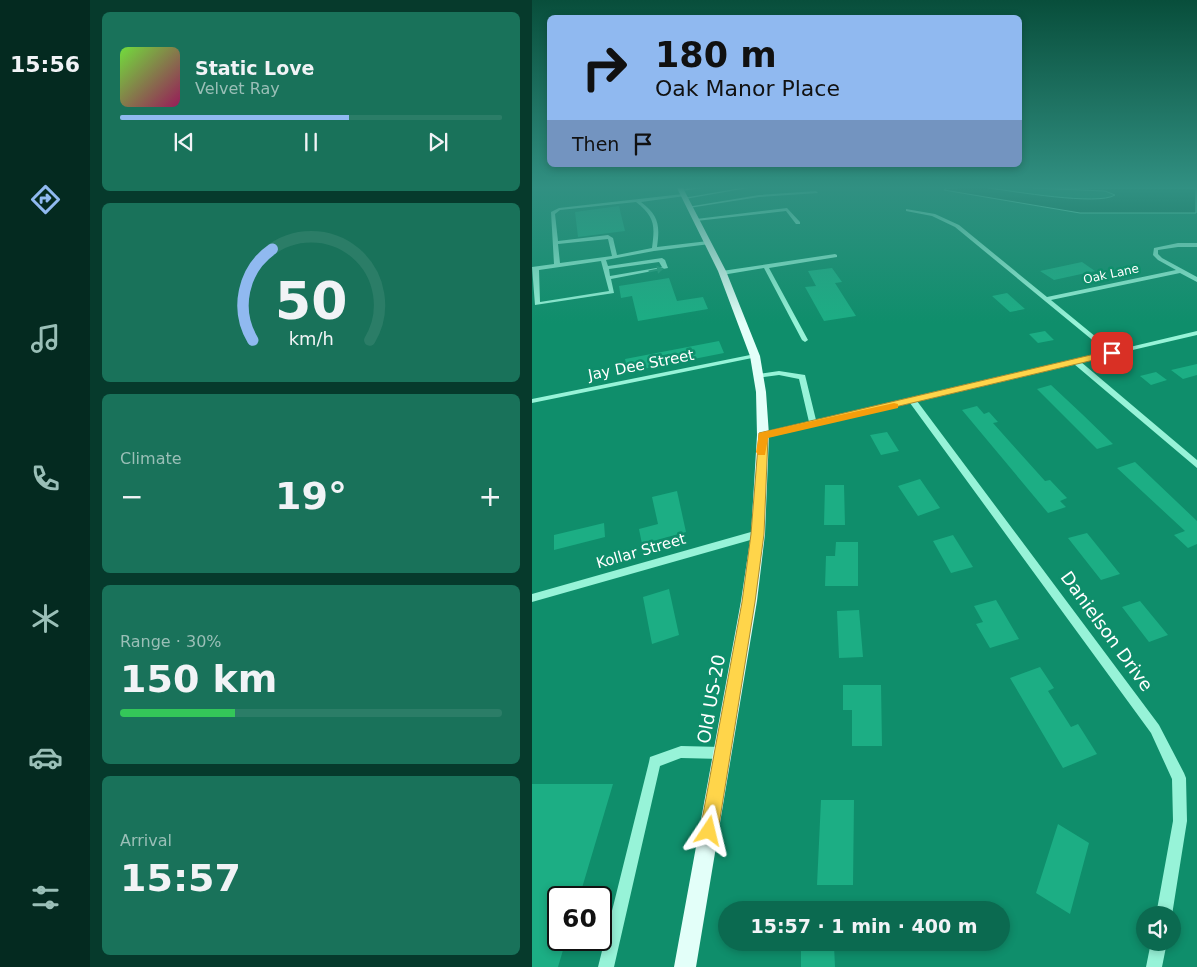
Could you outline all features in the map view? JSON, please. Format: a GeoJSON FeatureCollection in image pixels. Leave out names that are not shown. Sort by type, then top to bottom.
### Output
{"type":"FeatureCollection","features":[{"type":"Feature","properties":{"kind":"main road","name":"Old US-20"},"geometry":{"type":"LineString","coordinates":[[685,967],[749,602],[758,534],[763,435],[759,376],[755,356],[722,272],[703,233]]}},
{"type":"Feature","properties":{"kind":"street"},"geometry":{"type":"LineString","coordinates":[[555,233],[557,265]]}},
{"type":"Feature","properties":{"kind":"street"},"geometry":{"type":"LineString","coordinates":[[654,249],[656,233]]}},
{"type":"Feature","properties":{"kind":"street"},"geometry":{"type":"LineString","coordinates":[[964,233],[1112,353]]}},
{"type":"Feature","properties":{"kind":"street"},"geometry":{"type":"LineString","coordinates":[[556,243],[608,237],[610,238],[614,257]]}},
{"type":"Feature","properties":{"kind":"street"},"geometry":{"type":"LineString","coordinates":[[603,259],[612,292],[537,304],[534,268],[708,242]]}},
{"type":"Feature","properties":{"kind":"street"},"geometry":{"type":"LineString","coordinates":[[1196,245],[1178,245],[1156,249],[1155,254],[1196,280]]}},
{"type":"Feature","properties":{"kind":"street"},"geometry":{"type":"LineString","coordinates":[[722,272],[835,256]]}},
{"type":"Feature","properties":{"kind":"street"},"geometry":{"type":"LineString","coordinates":[[606,268],[659,260],[662,260],[665,268],[608,278]]}},
{"type":"Feature","properties":{"kind":"street"},"geometry":{"type":"LineString","coordinates":[[765,266],[805,340]]}},
{"type":"Feature","properties":{"kind":"street","name":"Oak Lane"},"geometry":{"type":"LineString","coordinates":[[1047,300],[1180,271]]}},
{"type":"Feature","properties":{"kind":"street"},"geometry":{"type":"LineString","coordinates":[[763,435],[1196,333]]}},
{"type":"Feature","properties":{"kind":"street","name":"Jay Dee Street"},"geometry":{"type":"LineString","coordinates":[[532,401],[755,356]]}},
{"type":"Feature","properties":{"kind":"street"},"geometry":{"type":"LineString","coordinates":[[1076,362],[1196,465]]}},
{"type":"Feature","properties":{"kind":"street"},"geometry":{"type":"LineString","coordinates":[[759,376],[778,374],[802,377],[813,424]]}},
{"type":"Feature","properties":{"kind":"street","name":"Danielson Drive"},"geometry":{"type":"LineString","coordinates":[[913,401],[1155,729],[1179,778],[1180,821],[1166,906]]}},
{"type":"Feature","properties":{"kind":"street","name":"Kollar Street"},"geometry":{"type":"LineString","coordinates":[[532,598],[758,534]]}},
{"type":"Feature","properties":{"kind":"street"},"geometry":{"type":"LineString","coordinates":[[606,967],[655,762],[681,752],[722,753]]}},
{"type":"Feature","properties":{"kind":"street"},"geometry":{"type":"LineString","coordinates":[[1154,967],[1157,951]]}},
{"type":"Feature","properties":{"kind":"building"},"geometry":{"type":"Polygon","coordinates":[[[578,233],[608,233],[578,237],[578,233]]]}},
{"type":"Feature","properties":{"kind":"building"},"geometry":{"type":"Polygon","coordinates":[[[1082,262],[1095,271],[1054,280],[1040,271],[1082,262]]]}},
{"type":"Feature","properties":{"kind":"building"},"geometry":{"type":"Polygon","coordinates":[[[832,268],[842,282],[835,283],[856,316],[824,321],[805,287],[816,286],[808,271],[832,268]]]}},
{"type":"Feature","properties":{"kind":"building"},"geometry":{"type":"Polygon","coordinates":[[[669,278],[677,301],[703,297],[708,309],[638,321],[632,296],[621,298],[619,286],[669,278]]]}},
{"type":"Feature","properties":{"kind":"building"},"geometry":{"type":"Polygon","coordinates":[[[1007,293],[1025,309],[1010,312],[992,296],[1007,293]]]}},
{"type":"Feature","properties":{"kind":"building"},"geometry":{"type":"Polygon","coordinates":[[[1045,331],[1054,340],[1038,343],[1029,334],[1045,331]]]}},
{"type":"Feature","properties":{"kind":"building"},"geometry":{"type":"Polygon","coordinates":[[[719,341],[724,353],[628,372],[625,359],[719,341]]]}},
{"type":"Feature","properties":{"kind":"building"},"geometry":{"type":"Polygon","coordinates":[[[1197,364],[1197,375],[1183,379],[1171,370],[1197,364]]]}},
{"type":"Feature","properties":{"kind":"building"},"geometry":{"type":"Polygon","coordinates":[[[1156,372],[1167,380],[1151,385],[1140,376],[1156,372]]]}},
{"type":"Feature","properties":{"kind":"building"},"geometry":{"type":"Polygon","coordinates":[[[1051,385],[1113,444],[1097,449],[1037,389],[1051,385]]]}},
{"type":"Feature","properties":{"kind":"building"},"geometry":{"type":"Polygon","coordinates":[[[977,406],[984,414],[989,412],[998,422],[993,423],[1045,481],[1050,480],[1067,498],[1060,501],[1066,507],[1048,513],[962,410],[977,406]]]}},
{"type":"Feature","properties":{"kind":"building"},"geometry":{"type":"Polygon","coordinates":[[[887,432],[899,451],[881,455],[870,435],[887,432]]]}},
{"type":"Feature","properties":{"kind":"building"},"geometry":{"type":"Polygon","coordinates":[[[1135,462],[1197,521],[1197,544],[1188,548],[1174,535],[1185,531],[1117,468],[1135,462]]]}},
{"type":"Feature","properties":{"kind":"building"},"geometry":{"type":"Polygon","coordinates":[[[920,479],[940,508],[918,516],[898,486],[920,479]]]}},
{"type":"Feature","properties":{"kind":"building"},"geometry":{"type":"Polygon","coordinates":[[[825,485],[844,485],[845,525],[824,525],[825,485]]]}},
{"type":"Feature","properties":{"kind":"building"},"geometry":{"type":"Polygon","coordinates":[[[677,491],[686,532],[642,544],[639,529],[658,524],[652,497],[677,491]]]}},
{"type":"Feature","properties":{"kind":"building"},"geometry":{"type":"Polygon","coordinates":[[[604,523],[605,537],[554,550],[554,535],[604,523]]]}},
{"type":"Feature","properties":{"kind":"building"},"geometry":{"type":"Polygon","coordinates":[[[1087,533],[1120,574],[1101,580],[1068,538],[1087,533]]]}},
{"type":"Feature","properties":{"kind":"building"},"geometry":{"type":"Polygon","coordinates":[[[953,535],[973,567],[951,573],[933,541],[953,535]]]}},
{"type":"Feature","properties":{"kind":"building"},"geometry":{"type":"Polygon","coordinates":[[[836,542],[858,542],[858,586],[825,586],[826,556],[835,556],[836,542]]]}},
{"type":"Feature","properties":{"kind":"building"},"geometry":{"type":"Polygon","coordinates":[[[669,589],[679,635],[652,644],[643,597],[669,589]]]}},
{"type":"Feature","properties":{"kind":"building"},"geometry":{"type":"Polygon","coordinates":[[[996,600],[1019,639],[990,648],[976,624],[983,622],[974,606],[996,600]]]}},
{"type":"Feature","properties":{"kind":"building"},"geometry":{"type":"Polygon","coordinates":[[[1140,601],[1168,635],[1149,642],[1122,607],[1140,601]]]}},
{"type":"Feature","properties":{"kind":"building"},"geometry":{"type":"Polygon","coordinates":[[[859,610],[863,657],[839,658],[837,611],[859,610]]]}},
{"type":"Feature","properties":{"kind":"building"},"geometry":{"type":"Polygon","coordinates":[[[1040,667],[1054,688],[1048,691],[1071,727],[1078,724],[1097,754],[1063,768],[1010,678],[1040,667]]]}},
{"type":"Feature","properties":{"kind":"building"},"geometry":{"type":"Polygon","coordinates":[[[843,685],[881,685],[882,746],[852,746],[852,710],[843,710],[843,685]]]}},
{"type":"Feature","properties":{"kind":"building"},"geometry":{"type":"Polygon","coordinates":[[[532,784],[613,784],[583,886],[547,886],[547,951],[563,951],[558,967],[532,967],[532,784]]]}},
{"type":"Feature","properties":{"kind":"building"},"geometry":{"type":"Polygon","coordinates":[[[821,800],[854,800],[853,885],[817,885],[821,800]]]}},
{"type":"Feature","properties":{"kind":"building"},"geometry":{"type":"Polygon","coordinates":[[[1058,824],[1089,843],[1070,914],[1036,893],[1058,824]]]}},
{"type":"Feature","properties":{"kind":"building"},"geometry":{"type":"Polygon","coordinates":[[[801,951],[834,951],[835,967],[801,967],[801,951]]]}},
{"type":"Feature","properties":{"kind":"slow traffic"},"geometry":{"type":"LineString","coordinates":[[762,452],[763,435],[894,406]]}},
{"type":"Feature","properties":{"kind":"route"},"geometry":{"type":"LineString","coordinates":[[709,831],[749,602],[758,534],[763,435],[1112,353]]}}]}
